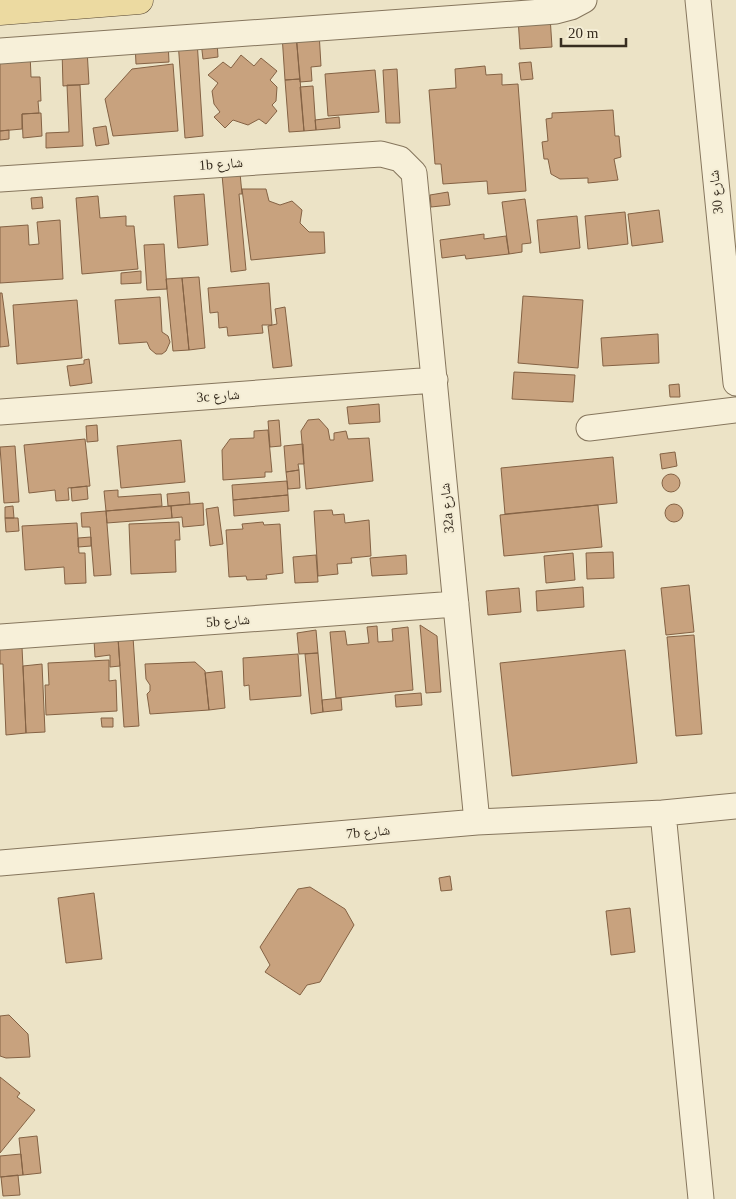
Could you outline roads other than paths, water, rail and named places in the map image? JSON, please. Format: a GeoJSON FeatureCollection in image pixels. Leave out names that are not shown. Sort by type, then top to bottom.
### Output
{"type":"FeatureCollection","features":[{"type":"Feature","properties":{"kind":"main road"},"geometry":{"type":"LineString","coordinates":[[0,11],[140,0]]}},
{"type":"Feature","properties":{"kind":"street"},"geometry":{"type":"LineString","coordinates":[[0,51],[556,11],[571,7],[584,0]]}},
{"type":"Feature","properties":{"kind":"street","name":"شارع 30"},"geometry":{"type":"LineString","coordinates":[[698,0],[736,383]]}},
{"type":"Feature","properties":{"kind":"street","name":"1b شارع"},"geometry":{"type":"LineString","coordinates":[[0,179],[381,154],[400,159],[414,173],[418,193]]}},
{"type":"Feature","properties":{"kind":"street","name":"32a شارع"},"geometry":{"type":"LineString","coordinates":[[418,193],[477,822]]}},
{"type":"Feature","properties":{"kind":"street","name":"3c شارع"},"geometry":{"type":"LineString","coordinates":[[0,412],[435,380]]}},
{"type":"Feature","properties":{"kind":"street"},"geometry":{"type":"LineString","coordinates":[[589,428],[736,410]]}},
{"type":"Feature","properties":{"kind":"street","name":"5b شارع"},"geometry":{"type":"LineString","coordinates":[[0,637],[456,604]]}},
{"type":"Feature","properties":{"kind":"street","name":"7b شارع"},"geometry":{"type":"LineString","coordinates":[[0,863],[477,822],[663,813],[736,806]]}},
{"type":"Feature","properties":{"kind":"street"},"geometry":{"type":"LineString","coordinates":[[663,813],[701,1199]]}}]}
